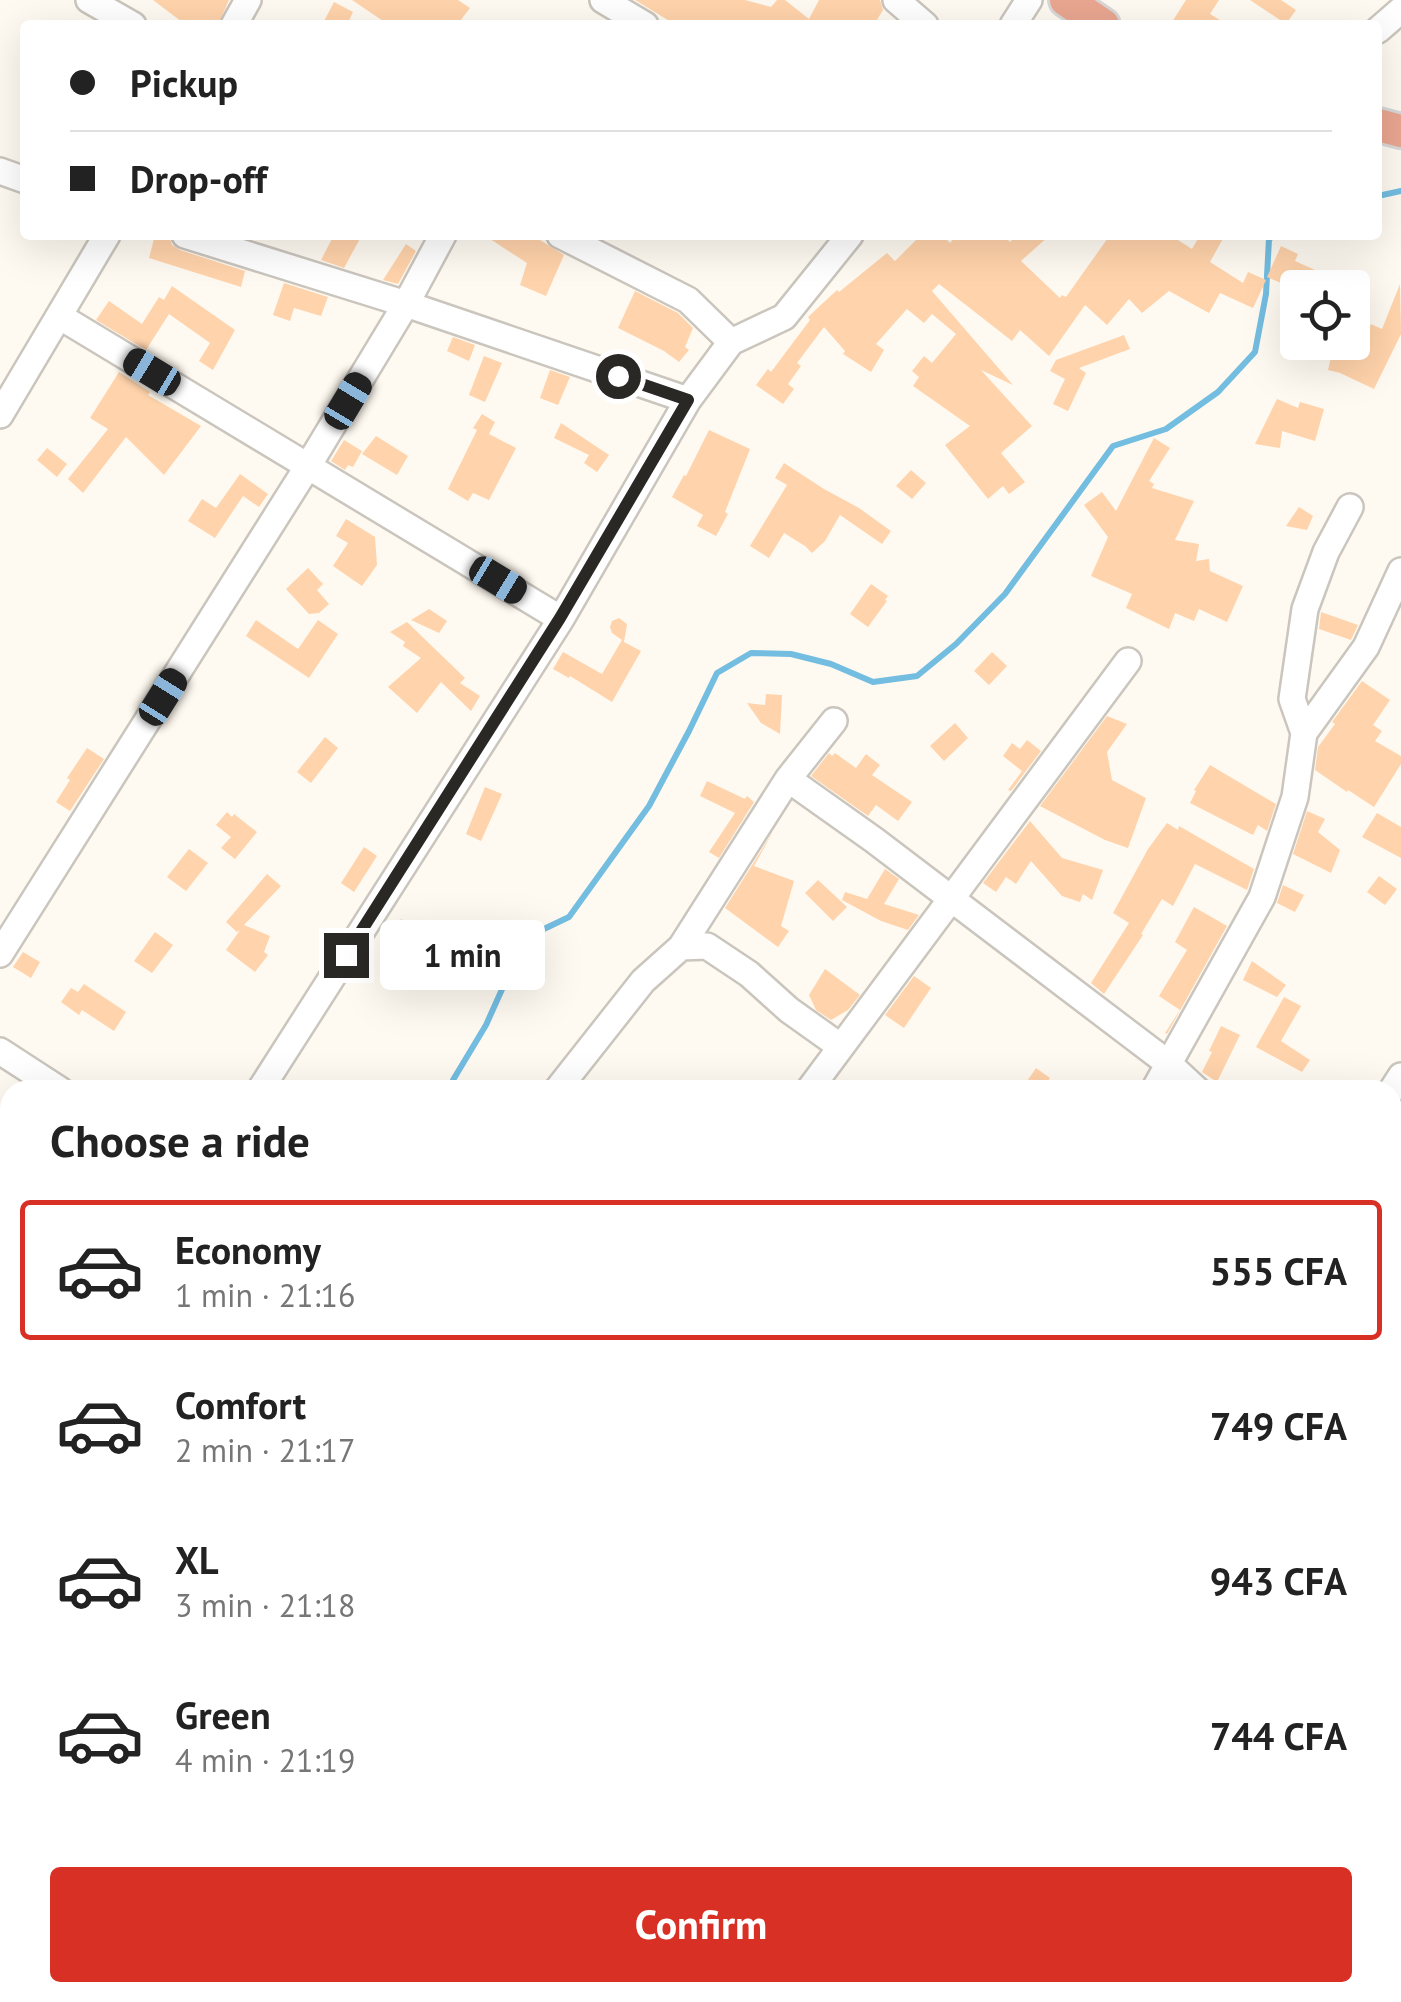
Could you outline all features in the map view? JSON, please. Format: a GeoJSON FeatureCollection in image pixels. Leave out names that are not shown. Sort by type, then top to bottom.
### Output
{"type":"FeatureCollection","features":[{"type":"Feature","properties":{"kind":"main road"},"geometry":{"type":"LineString","coordinates":[[1066,0],[1096,20]]}},
{"type":"Feature","properties":{"kind":"street"},"geometry":{"type":"LineString","coordinates":[[89,0],[124,20]]}},
{"type":"Feature","properties":{"kind":"street"},"geometry":{"type":"LineString","coordinates":[[896,0],[919,20]]}},
{"type":"Feature","properties":{"kind":"street"},"geometry":{"type":"LineString","coordinates":[[616,4],[638,20]]}},
{"type":"Feature","properties":{"kind":"street"},"geometry":{"type":"LineString","coordinates":[[1382,27],[1401,10]]}},
{"type":"Feature","properties":{"kind":"street"},"geometry":{"type":"LineString","coordinates":[[0,415],[104,240]]}},
{"type":"Feature","properties":{"kind":"street"},"geometry":{"type":"LineString","coordinates":[[201,240],[406,304],[688,400]]}},
{"type":"Feature","properties":{"kind":"street"},"geometry":{"type":"LineString","coordinates":[[0,954],[308,466],[440,240]]}},
{"type":"Feature","properties":{"kind":"street"},"geometry":{"type":"LineString","coordinates":[[570,240],[688,300],[731,342]]}},
{"type":"Feature","properties":{"kind":"street"},"geometry":{"type":"LineString","coordinates":[[266,1080],[560,618],[688,400],[731,342],[784,317],[846,240]]}},
{"type":"Feature","properties":{"kind":"street"},"geometry":{"type":"LineString","coordinates":[[58,316],[560,618]]}},
{"type":"Feature","properties":{"kind":"street"},"geometry":{"type":"LineString","coordinates":[[1304,733],[1292,699],[1306,608],[1326,552],[1350,507]]}},
{"type":"Feature","properties":{"kind":"street"},"geometry":{"type":"LineString","coordinates":[[1159,1080],[1262,898],[1294,797],[1304,733],[1366,646],[1401,571]]}},
{"type":"Feature","properties":{"kind":"street"},"geometry":{"type":"LineString","coordinates":[[816,1080],[1128,661]]}},
{"type":"Feature","properties":{"kind":"street"},"geometry":{"type":"LineString","coordinates":[[565,1080],[643,981],[681,947],[788,779],[834,722]]}},
{"type":"Feature","properties":{"kind":"street"},"geometry":{"type":"LineString","coordinates":[[788,779],[1185,1080]]}},
{"type":"Feature","properties":{"kind":"street"},"geometry":{"type":"LineString","coordinates":[[681,947],[707,946],[841,1046]]}},
{"type":"Feature","properties":{"kind":"street"},"geometry":{"type":"LineString","coordinates":[[0,1051],[45,1080]]}},
{"type":"Feature","properties":{"kind":"building"},"geometry":{"type":"Polygon","coordinates":[[[153,0],[229,0],[220,20],[179,20],[153,0]]]}},
{"type":"Feature","properties":{"kind":"building"},"geometry":{"type":"Polygon","coordinates":[[[352,0],[458,0],[470,8],[461,20],[382,20],[352,0]]]}},
{"type":"Feature","properties":{"kind":"building"},"geometry":{"type":"Polygon","coordinates":[[[635,0],[745,0],[771,7],[777,0],[785,0],[809,19],[819,0],[880,0],[883,10],[877,20],[668,20],[635,0]]]}},
{"type":"Feature","properties":{"kind":"building"},"geometry":{"type":"Polygon","coordinates":[[[1186,0],[1219,0],[1210,14],[1220,20],[1173,20],[1186,0]]]}},
{"type":"Feature","properties":{"kind":"building"},"geometry":{"type":"Polygon","coordinates":[[[1250,0],[1281,0],[1296,10],[1289,20],[1280,20],[1250,0]]]}},
{"type":"Feature","properties":{"kind":"building"},"geometry":{"type":"Polygon","coordinates":[[[334,2],[353,12],[349,20],[325,20],[334,2]]]}},
{"type":"Feature","properties":{"kind":"building"},"geometry":{"type":"Polygon","coordinates":[[[154,240],[170,240],[180,250],[245,271],[241,287],[149,258],[154,240]]]}},
{"type":"Feature","properties":{"kind":"building"},"geometry":{"type":"Polygon","coordinates":[[[331,240],[359,240],[344,268],[321,260],[331,240]]]}},
{"type":"Feature","properties":{"kind":"building"},"geometry":{"type":"Polygon","coordinates":[[[492,240],[540,240],[564,255],[546,296],[520,285],[527,263],[492,240]]]}},
{"type":"Feature","properties":{"kind":"building"},"geometry":{"type":"Polygon","coordinates":[[[916,240],[1044,240],[1021,261],[1060,298],[1066,297],[1106,240],[1178,240],[1192,249],[1197,240],[1222,240],[1210,262],[1243,283],[1248,272],[1266,280],[1253,308],[1220,293],[1209,313],[1169,291],[1142,313],[1129,299],[1107,325],[1085,305],[1049,356],[1020,330],[1012,341],[939,284],[932,291],[1013,385],[981,370],[1032,426],[1001,453],[1025,482],[1009,494],[1003,486],[988,499],[945,445],[970,426],[913,386],[919,377],[912,371],[924,356],[932,363],[956,334],[932,314],[924,323],[907,309],[876,344],[884,350],[871,372],[843,354],[845,351],[824,327],[797,363],[801,366],[788,384],[794,389],[783,404],[756,385],[768,369],[771,372],[810,320],[808,317],[837,290],[887,253],[895,261],[916,240]]]}},
{"type":"Feature","properties":{"kind":"building"},"geometry":{"type":"Polygon","coordinates":[[[406,244],[416,251],[398,284],[383,280],[406,244]]]}},
{"type":"Feature","properties":{"kind":"building"},"geometry":{"type":"Polygon","coordinates":[[[1281,246],[1298,254],[1295,261],[1315,270],[1280,270],[1280,283],[1267,277],[1281,246]]]}},
{"type":"Feature","properties":{"kind":"building"},"geometry":{"type":"Polygon","coordinates":[[[284,283],[328,297],[321,316],[294,308],[290,321],[273,315],[284,283]]]}},
{"type":"Feature","properties":{"kind":"building"},"geometry":{"type":"Polygon","coordinates":[[[1400,284],[1401,334],[1374,389],[1328,370],[1330,360],[1370,360],[1370,326],[1382,329],[1400,284]]]}},
{"type":"Feature","properties":{"kind":"building"},"geometry":{"type":"Polygon","coordinates":[[[172,286],[235,330],[213,370],[199,361],[210,343],[169,314],[146,350],[96,320],[109,301],[142,324],[159,297],[164,300],[172,286]]]}},
{"type":"Feature","properties":{"kind":"building"},"geometry":{"type":"Polygon","coordinates":[[[635,291],[678,313],[693,328],[685,347],[689,350],[679,362],[618,328],[635,291]]]}},
{"type":"Feature","properties":{"kind":"building"},"geometry":{"type":"Polygon","coordinates":[[[1124,335],[1130,349],[1079,368],[1086,373],[1068,411],[1053,404],[1065,379],[1050,371],[1056,360],[1124,335]]]}},
{"type":"Feature","properties":{"kind":"building"},"geometry":{"type":"Polygon","coordinates":[[[453,337],[475,345],[469,361],[447,351],[453,337]]]}},
{"type":"Feature","properties":{"kind":"building"},"geometry":{"type":"Polygon","coordinates":[[[484,356],[502,363],[485,402],[469,395],[484,356]]]}},
{"type":"Feature","properties":{"kind":"building"},"geometry":{"type":"Polygon","coordinates":[[[550,370],[570,377],[558,405],[540,398],[550,370]]]}},
{"type":"Feature","properties":{"kind":"building"},"geometry":{"type":"Polygon","coordinates":[[[119,372],[150,392],[148,395],[201,426],[164,475],[126,437],[83,493],[68,479],[108,429],[90,418],[119,372]]]}},
{"type":"Feature","properties":{"kind":"building"},"geometry":{"type":"Polygon","coordinates":[[[1277,399],[1298,408],[1300,402],[1324,409],[1315,441],[1282,431],[1280,448],[1255,444],[1277,399]]]}},
{"type":"Feature","properties":{"kind":"building"},"geometry":{"type":"Polygon","coordinates":[[[482,414],[495,422],[489,434],[516,448],[489,500],[473,493],[468,501],[448,489],[482,414]]]}},
{"type":"Feature","properties":{"kind":"building"},"geometry":{"type":"Polygon","coordinates":[[[561,423],[609,455],[597,472],[584,463],[589,455],[554,438],[561,423]]]}},
{"type":"Feature","properties":{"kind":"building"},"geometry":{"type":"Polygon","coordinates":[[[709,430],[750,449],[725,512],[728,514],[716,536],[697,526],[703,515],[672,497],[709,430]]]}},
{"type":"Feature","properties":{"kind":"building"},"geometry":{"type":"Polygon","coordinates":[[[376,436],[408,456],[397,475],[362,454],[376,436]]]}},
{"type":"Feature","properties":{"kind":"building"},"geometry":{"type":"Polygon","coordinates":[[[1154,438],[1170,448],[1149,481],[1154,484],[1152,488],[1194,501],[1175,540],[1199,544],[1196,561],[1209,559],[1210,571],[1243,586],[1227,622],[1199,609],[1194,621],[1175,613],[1169,629],[1126,608],[1132,594],[1091,576],[1108,537],[1084,505],[1102,492],[1116,511],[1154,438]]]}},
{"type":"Feature","properties":{"kind":"building"},"geometry":{"type":"Polygon","coordinates":[[[344,440],[362,451],[353,467],[348,465],[345,470],[331,461],[344,440]]]}},
{"type":"Feature","properties":{"kind":"building"},"geometry":{"type":"Polygon","coordinates":[[[47,448],[67,464],[57,477],[37,460],[47,448]]]}},
{"type":"Feature","properties":{"kind":"building"},"geometry":{"type":"Polygon","coordinates":[[[784,463],[891,531],[882,544],[840,515],[825,541],[812,553],[784,533],[769,558],[750,546],[787,485],[775,478],[784,463]]]}},
{"type":"Feature","properties":{"kind":"building"},"geometry":{"type":"Polygon","coordinates":[[[911,470],[926,483],[912,499],[896,486],[911,470]]]}},
{"type":"Feature","properties":{"kind":"building"},"geometry":{"type":"Polygon","coordinates":[[[240,474],[268,494],[259,507],[243,496],[215,538],[188,521],[202,499],[216,508],[240,474]]]}},
{"type":"Feature","properties":{"kind":"building"},"geometry":{"type":"Polygon","coordinates":[[[1299,507],[1313,516],[1307,530],[1286,526],[1299,507]]]}},
{"type":"Feature","properties":{"kind":"building"},"geometry":{"type":"Polygon","coordinates":[[[346,519],[375,537],[377,565],[362,586],[333,566],[348,543],[336,536],[346,519]]]}},
{"type":"Feature","properties":{"kind":"building"},"geometry":{"type":"Polygon","coordinates":[[[308,568],[323,584],[317,590],[329,604],[319,613],[309,614],[286,589],[308,568]]]}},
{"type":"Feature","properties":{"kind":"building"},"geometry":{"type":"Polygon","coordinates":[[[871,584],[888,596],[868,627],[850,614],[871,584]]]}},
{"type":"Feature","properties":{"kind":"building"},"geometry":{"type":"Polygon","coordinates":[[[429,609],[447,621],[439,633],[411,620],[429,609]]]}},
{"type":"Feature","properties":{"kind":"building"},"geometry":{"type":"Polygon","coordinates":[[[1321,612],[1358,625],[1351,640],[1319,629],[1321,612]]]}},
{"type":"Feature","properties":{"kind":"building"},"geometry":{"type":"Polygon","coordinates":[[[619,618],[627,624],[624,642],[641,651],[612,702],[553,669],[563,652],[602,674],[622,640],[610,627],[619,618]]]}},
{"type":"Feature","properties":{"kind":"building"},"geometry":{"type":"Polygon","coordinates":[[[256,620],[298,649],[318,620],[338,634],[309,678],[246,636],[256,620]]]}},
{"type":"Feature","properties":{"kind":"building"},"geometry":{"type":"Polygon","coordinates":[[[407,622],[465,678],[460,683],[480,696],[471,711],[441,682],[417,713],[388,687],[421,658],[390,632],[407,622]]]}},
{"type":"Feature","properties":{"kind":"building"},"geometry":{"type":"Polygon","coordinates":[[[992,652],[1007,666],[989,685],[974,671],[992,652]]]}},
{"type":"Feature","properties":{"kind":"building"},"geometry":{"type":"Polygon","coordinates":[[[1362,681],[1390,700],[1373,725],[1382,731],[1375,741],[1401,756],[1401,764],[1374,807],[1315,770],[1318,747],[1362,681]]]}},
{"type":"Feature","properties":{"kind":"building"},"geometry":{"type":"Polygon","coordinates":[[[766,694],[782,695],[780,734],[761,723],[747,703],[765,705],[766,694]]]}},
{"type":"Feature","properties":{"kind":"building"},"geometry":{"type":"Polygon","coordinates":[[[1107,716],[1127,724],[1107,752],[1112,780],[1146,798],[1128,848],[1040,806],[1107,716]]]}},
{"type":"Feature","properties":{"kind":"building"},"geometry":{"type":"Polygon","coordinates":[[[955,723],[968,738],[944,761],[930,746],[955,723]]]}},
{"type":"Feature","properties":{"kind":"building"},"geometry":{"type":"Polygon","coordinates":[[[325,737],[338,748],[311,783],[297,772],[325,737]]]}},
{"type":"Feature","properties":{"kind":"building"},"geometry":{"type":"Polygon","coordinates":[[[1027,740],[1041,751],[1008,790],[1022,771],[1003,756],[1012,743],[1020,749],[1027,740]]]}},
{"type":"Feature","properties":{"kind":"building"},"geometry":{"type":"Polygon","coordinates":[[[87,748],[104,759],[70,811],[56,802],[87,748]]]}},
{"type":"Feature","properties":{"kind":"building"},"geometry":{"type":"Polygon","coordinates":[[[829,753],[856,768],[866,754],[880,765],[872,775],[912,802],[898,821],[876,805],[868,816],[811,776],[829,753]]]}},
{"type":"Feature","properties":{"kind":"building"},"geometry":{"type":"Polygon","coordinates":[[[1210,765],[1276,804],[1267,831],[1258,825],[1253,835],[1190,803],[1210,765]]]}},
{"type":"Feature","properties":{"kind":"building"},"geometry":{"type":"Polygon","coordinates":[[[707,781],[754,802],[719,858],[709,852],[735,813],[700,796],[707,781]]]}},
{"type":"Feature","properties":{"kind":"building"},"geometry":{"type":"Polygon","coordinates":[[[485,787],[502,794],[481,841],[466,834],[485,787]]]}},
{"type":"Feature","properties":{"kind":"building"},"geometry":{"type":"Polygon","coordinates":[[[1307,811],[1325,819],[1318,832],[1340,850],[1331,873],[1293,854],[1307,811]]]}},
{"type":"Feature","properties":{"kind":"building"},"geometry":{"type":"Polygon","coordinates":[[[227,812],[257,832],[235,859],[221,848],[231,837],[216,825],[227,812]]]}},
{"type":"Feature","properties":{"kind":"building"},"geometry":{"type":"Polygon","coordinates":[[[1377,813],[1401,827],[1401,858],[1362,837],[1377,813]]]}},
{"type":"Feature","properties":{"kind":"building"},"geometry":{"type":"Polygon","coordinates":[[[1030,821],[1062,858],[1103,870],[1092,900],[1083,894],[1080,902],[1062,896],[1031,861],[1016,884],[1006,877],[996,892],[983,883],[1030,821]]]}},
{"type":"Feature","properties":{"kind":"building"},"geometry":{"type":"Polygon","coordinates":[[[1167,823],[1254,869],[1247,890],[1195,864],[1173,906],[1162,899],[1104,994],[1091,983],[1129,923],[1113,913],[1167,823]]]}},
{"type":"Feature","properties":{"kind":"building"},"geometry":{"type":"Polygon","coordinates":[[[773,832],[754,866],[794,881],[781,926],[789,931],[778,947],[725,908],[773,832]]]}},
{"type":"Feature","properties":{"kind":"building"},"geometry":{"type":"Polygon","coordinates":[[[364,847],[377,856],[354,892],[341,883],[364,847]]]}},
{"type":"Feature","properties":{"kind":"building"},"geometry":{"type":"Polygon","coordinates":[[[189,849],[208,863],[186,891],[167,877],[189,849]]]}},
{"type":"Feature","properties":{"kind":"building"},"geometry":{"type":"Polygon","coordinates":[[[885,869],[899,879],[884,904],[919,915],[908,930],[842,900],[845,892],[867,899],[885,869]]]}},
{"type":"Feature","properties":{"kind":"building"},"geometry":{"type":"Polygon","coordinates":[[[267,874],[281,886],[244,925],[270,936],[264,952],[268,955],[255,972],[226,950],[240,930],[237,932],[226,922],[267,874]]]}},
{"type":"Feature","properties":{"kind":"building"},"geometry":{"type":"Polygon","coordinates":[[[1379,876],[1397,889],[1385,905],[1367,892],[1379,876]]]}},
{"type":"Feature","properties":{"kind":"building"},"geometry":{"type":"Polygon","coordinates":[[[818,880],[847,907],[833,921],[805,893],[818,880]]]}},
{"type":"Feature","properties":{"kind":"building"},"geometry":{"type":"Polygon","coordinates":[[[1283,885],[1304,895],[1295,912],[1277,903],[1283,885]]]}},
{"type":"Feature","properties":{"kind":"building"},"geometry":{"type":"Polygon","coordinates":[[[1194,907],[1227,926],[1167,1034],[1180,1010],[1159,996],[1187,950],[1175,942],[1194,907]]]}},
{"type":"Feature","properties":{"kind":"building"},"geometry":{"type":"Polygon","coordinates":[[[401,919],[424,934],[412,952],[389,937],[401,919]]]}},
{"type":"Feature","properties":{"kind":"building"},"geometry":{"type":"Polygon","coordinates":[[[155,932],[173,945],[152,973],[134,961],[155,932]]]}},
{"type":"Feature","properties":{"kind":"building"},"geometry":{"type":"Polygon","coordinates":[[[23,952],[40,962],[31,978],[13,967],[23,952]]]}},
{"type":"Feature","properties":{"kind":"building"},"geometry":{"type":"Polygon","coordinates":[[[1252,961],[1286,985],[1277,997],[1243,980],[1252,961]]]}},
{"type":"Feature","properties":{"kind":"building"},"geometry":{"type":"Polygon","coordinates":[[[825,969],[860,995],[848,1010],[831,1020],[816,1010],[809,995],[825,969]]]}},
{"type":"Feature","properties":{"kind":"building"},"geometry":{"type":"Polygon","coordinates":[[[914,976],[931,988],[904,1028],[885,1015],[914,976]]]}},
{"type":"Feature","properties":{"kind":"building"},"geometry":{"type":"Polygon","coordinates":[[[84,984],[126,1012],[114,1031],[82,1010],[79,1015],[61,1002],[71,988],[78,992],[84,984]]]}},
{"type":"Feature","properties":{"kind":"building"},"geometry":{"type":"Polygon","coordinates":[[[1284,997],[1301,1006],[1281,1041],[1310,1060],[1302,1072],[1256,1047],[1284,997]]]}},
{"type":"Feature","properties":{"kind":"building"},"geometry":{"type":"Polygon","coordinates":[[[1221,1026],[1240,1035],[1218,1080],[1202,1072],[1212,1052],[1209,1051],[1221,1026]]]}},
{"type":"Feature","properties":{"kind":"building"},"geometry":{"type":"Polygon","coordinates":[[[1036,1068],[1050,1078],[1049,1080],[1028,1080],[1036,1068]]]}},
{"type":"Feature","properties":{"kind":"waterway"},"geometry":{"type":"LineString","coordinates":[[1382,195],[1401,191]]}},
{"type":"Feature","properties":{"kind":"waterway"},"geometry":{"type":"LineString","coordinates":[[453,1080],[486,1025],[525,938],[569,917],[649,806],[717,673],[751,653],[791,654],[831,664],[873,682],[917,676],[956,644],[1005,594],[1113,446],[1166,429],[1218,392],[1255,352],[1266,294],[1269,240]]}},
{"type":"Feature","properties":{"kind":"route"},"geometry":{"type":"LineString","coordinates":[[346,955],[560,618],[688,400],[618,376]]}}]}
